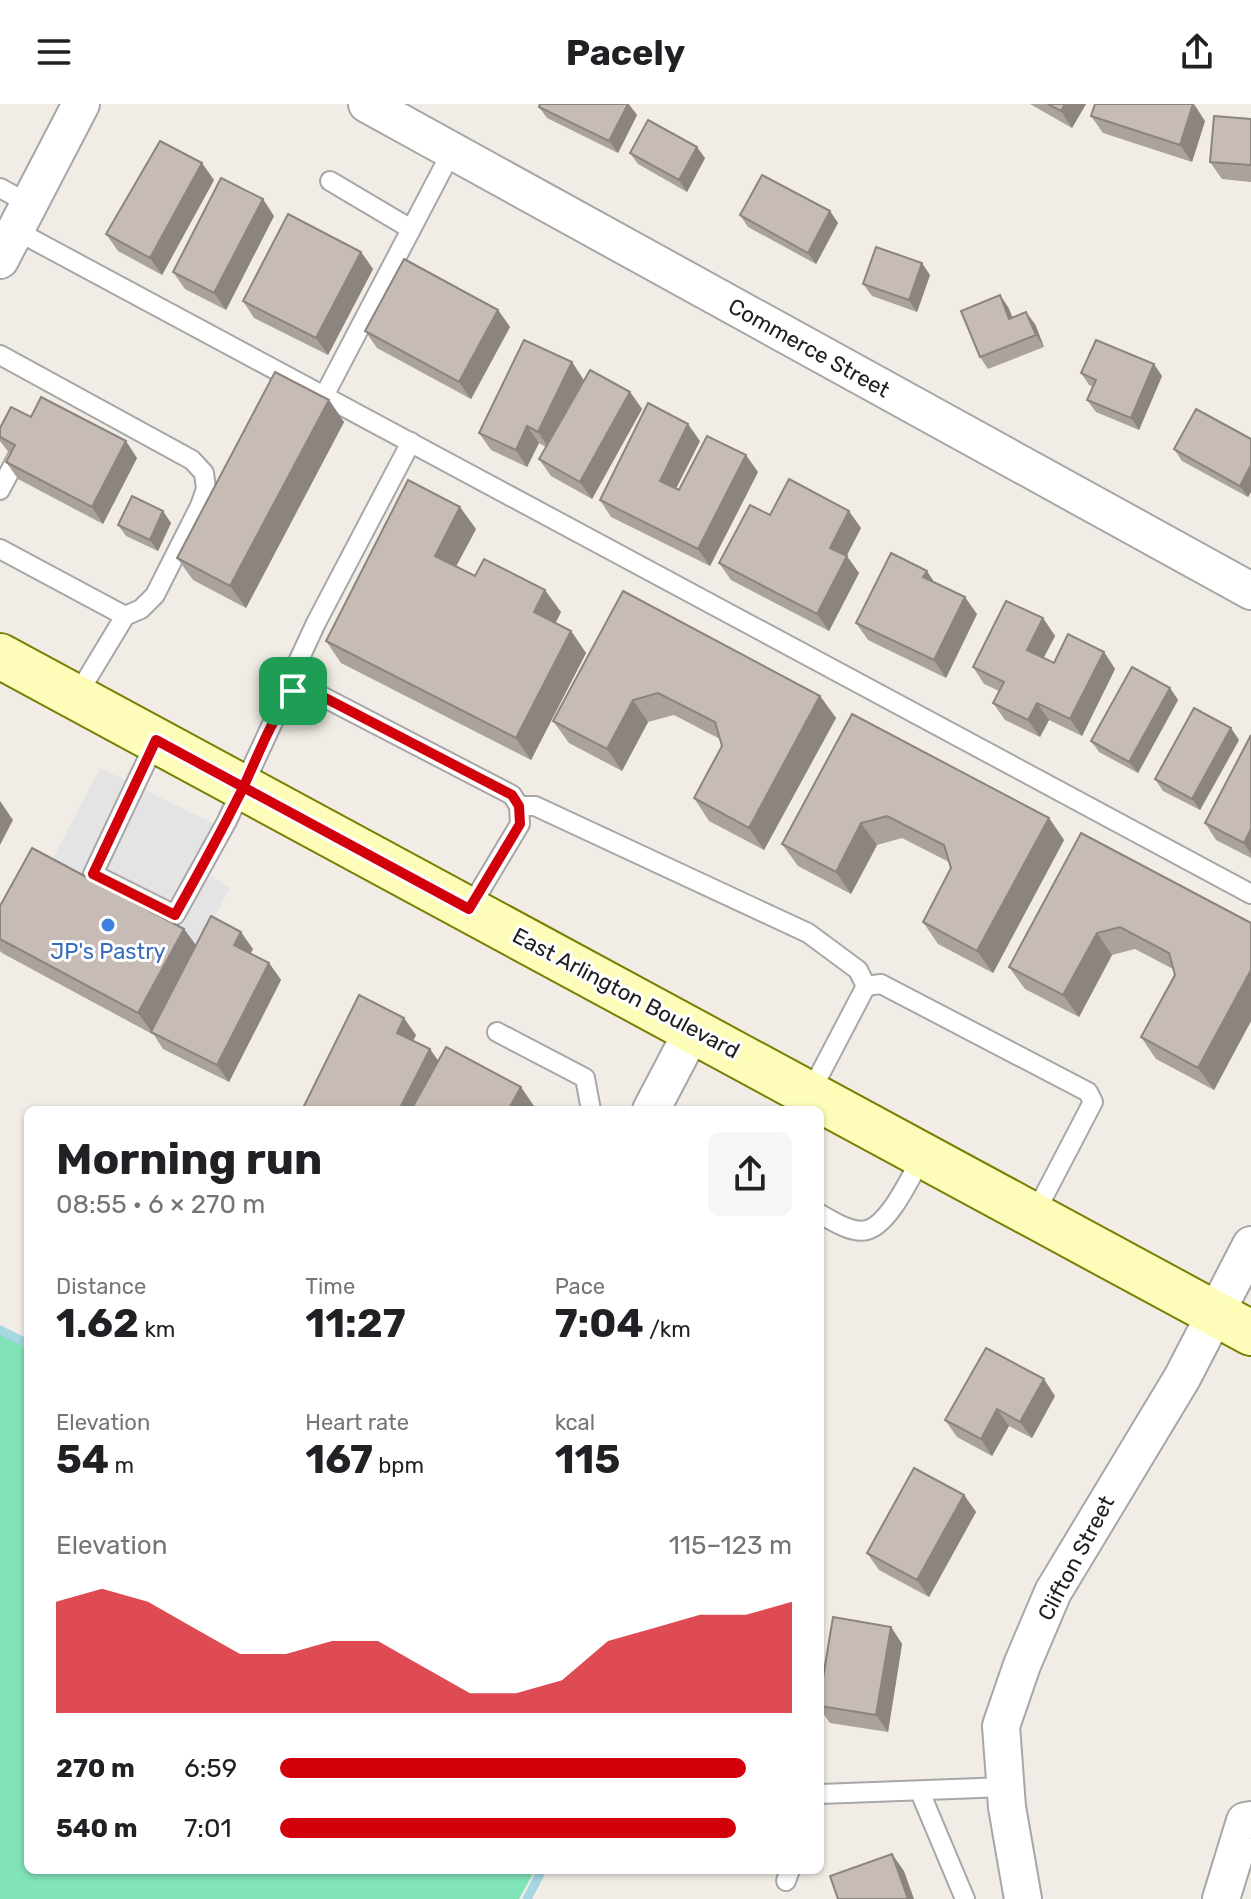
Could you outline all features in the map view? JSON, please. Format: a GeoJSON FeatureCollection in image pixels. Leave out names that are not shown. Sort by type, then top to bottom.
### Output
{"type":"FeatureCollection","features":[{"type":"Feature","properties":{"kind":"main road","name":"East Arlington Boulevard"},"geometry":{"type":"LineString","coordinates":[[0,656],[1232,1324]]}},
{"type":"Feature","properties":{"kind":"street"},"geometry":{"type":"LineString","coordinates":[[11,221],[81,104]]}},
{"type":"Feature","properties":{"kind":"street","name":"Commerce Street"},"geometry":{"type":"LineString","coordinates":[[367,104],[1251,591]]}},
{"type":"Feature","properties":{"kind":"street"},"geometry":{"type":"LineString","coordinates":[[653,1106],[693,1030]]}},
{"type":"Feature","properties":{"kind":"street","name":"Clifton Street"},"geometry":{"type":"LineString","coordinates":[[1023,1899],[1006,1787],[1001,1726],[1022,1665],[1053,1592],[1182,1378],[1232,1324],[1251,1245]]}},
{"type":"Feature","properties":{"kind":"street"},"geometry":{"type":"LineString","coordinates":[[1221,1899],[1245,1821],[1251,1820]]}},
{"type":"Feature","properties":{"kind":"lane"},"geometry":{"type":"LineString","coordinates":[[324,396],[452,151]]}},
{"type":"Feature","properties":{"kind":"lane"},"geometry":{"type":"LineString","coordinates":[[330,181],[411,229]]}},
{"type":"Feature","properties":{"kind":"lane"},"geometry":{"type":"LineString","coordinates":[[11,221],[324,396],[1251,894]]}},
{"type":"Feature","properties":{"kind":"lane"},"geometry":{"type":"LineString","coordinates":[[0,355],[53,391],[192,460],[204,473],[206,489],[200,506],[155,595],[141,609],[125,616],[76,697]]}},
{"type":"Feature","properties":{"kind":"lane"},"geometry":{"type":"LineString","coordinates":[[156,740],[93,874],[175,915],[243,787],[279,709],[293,691],[297,664],[316,623],[411,442]]}},
{"type":"Feature","properties":{"kind":"lane"},"geometry":{"type":"LineString","coordinates":[[0,490],[17,458]]}},
{"type":"Feature","properties":{"kind":"lane"},"geometry":{"type":"LineString","coordinates":[[0,549],[125,616]]}},
{"type":"Feature","properties":{"kind":"lane"},"geometry":{"type":"LineString","coordinates":[[293,691],[306,688],[512,795],[519,806],[520,824],[469,909]]}},
{"type":"Feature","properties":{"kind":"lane"},"geometry":{"type":"LineString","coordinates":[[519,806],[535,806],[808,933],[858,970],[866,986]]}},
{"type":"Feature","properties":{"kind":"lane"},"geometry":{"type":"LineString","coordinates":[[866,986],[881,984],[1088,1092],[1093,1102],[1034,1215]]}},
{"type":"Feature","properties":{"kind":"lane"},"geometry":{"type":"LineString","coordinates":[[810,1093],[866,986]]}},
{"type":"Feature","properties":{"kind":"lane"},"geometry":{"type":"LineString","coordinates":[[497,1032],[585,1078],[590,1106]]}},
{"type":"Feature","properties":{"kind":"lane"},"geometry":{"type":"LineString","coordinates":[[824,1216],[850,1229],[867,1230],[883,1220],[923,1155]]}},
{"type":"Feature","properties":{"kind":"lane"},"geometry":{"type":"LineString","coordinates":[[824,1794],[1006,1787]]}},
{"type":"Feature","properties":{"kind":"lane"},"geometry":{"type":"LineString","coordinates":[[920,1792],[965,1899]]}},
{"type":"Feature","properties":{"kind":"green space"},"geometry":{"type":"Polygon","coordinates":[[[0,1329],[24,1342],[24,1874],[533,1874],[519,1899],[0,1899],[0,1329]]]}},
{"type":"Feature","properties":{"kind":"shaded area"},"geometry":{"type":"Polygon","coordinates":[[[100,768],[229,831],[208,874],[230,888],[198,948],[48,868],[100,768]]]}},
{"type":"Feature","properties":{"kind":"building"},"geometry":{"type":"Polygon","coordinates":[[[540,104],[628,104],[609,141],[539,107],[540,104]]]}},
{"type":"Feature","properties":{"kind":"building"},"geometry":{"type":"Polygon","coordinates":[[[1048,104],[1065,104],[1061,111],[1048,104]]]}},
{"type":"Feature","properties":{"kind":"building"},"geometry":{"type":"Polygon","coordinates":[[[1095,104],[1193,104],[1180,145],[1091,116],[1095,104]]]}},
{"type":"Feature","properties":{"kind":"building"},"geometry":{"type":"Polygon","coordinates":[[[1214,116],[1251,119],[1251,165],[1210,162],[1214,116]]]}},
{"type":"Feature","properties":{"kind":"building"},"geometry":{"type":"Polygon","coordinates":[[[648,120],[697,147],[679,180],[630,153],[648,120]]]}},
{"type":"Feature","properties":{"kind":"building"},"geometry":{"type":"Polygon","coordinates":[[[160,141],[202,163],[150,258],[106,234],[160,141]]]}},
{"type":"Feature","properties":{"kind":"building"},"geometry":{"type":"Polygon","coordinates":[[[762,175],[830,211],[808,253],[740,215],[762,175]]]}},
{"type":"Feature","properties":{"kind":"building"},"geometry":{"type":"Polygon","coordinates":[[[221,178],[263,199],[214,293],[173,272],[221,178]]]}},
{"type":"Feature","properties":{"kind":"building"},"geometry":{"type":"Polygon","coordinates":[[[288,214],[361,252],[316,338],[243,301],[288,214]]]}},
{"type":"Feature","properties":{"kind":"building"},"geometry":{"type":"Polygon","coordinates":[[[876,247],[922,263],[909,300],[863,284],[876,247]]]}},
{"type":"Feature","properties":{"kind":"building"},"geometry":{"type":"Polygon","coordinates":[[[404,259],[498,310],[459,382],[365,331],[404,259]]]}},
{"type":"Feature","properties":{"kind":"building"},"geometry":{"type":"Polygon","coordinates":[[[1000,295],[1009,319],[1026,312],[1036,335],[980,357],[961,311],[1000,295]]]}},
{"type":"Feature","properties":{"kind":"building"},"geometry":{"type":"Polygon","coordinates":[[[524,340],[572,362],[538,432],[527,426],[516,450],[479,433],[524,340]]]}},
{"type":"Feature","properties":{"kind":"building"},"geometry":{"type":"Polygon","coordinates":[[[1096,340],[1154,364],[1131,418],[1087,400],[1096,380],[1081,373],[1096,340]]]}},
{"type":"Feature","properties":{"kind":"building"},"geometry":{"type":"Polygon","coordinates":[[[590,370],[630,392],[580,482],[539,459],[590,370]]]}},
{"type":"Feature","properties":{"kind":"building"},"geometry":{"type":"Polygon","coordinates":[[[275,372],[329,400],[230,586],[177,558],[275,372]]]}},
{"type":"Feature","properties":{"kind":"building"},"geometry":{"type":"Polygon","coordinates":[[[41,397],[126,441],[92,507],[6,462],[15,445],[0,437],[0,428],[11,407],[31,417],[41,397]]]}},
{"type":"Feature","properties":{"kind":"building"},"geometry":{"type":"Polygon","coordinates":[[[648,403],[688,424],[660,481],[679,490],[707,436],[746,455],[698,549],[600,500],[648,403]]]}},
{"type":"Feature","properties":{"kind":"building"},"geometry":{"type":"Polygon","coordinates":[[[1196,409],[1251,439],[1251,465],[1240,486],[1174,449],[1196,409]]]}},
{"type":"Feature","properties":{"kind":"building"},"geometry":{"type":"Polygon","coordinates":[[[789,479],[849,511],[830,548],[847,556],[817,614],[719,563],[750,505],[770,515],[789,479]]]}},
{"type":"Feature","properties":{"kind":"building"},"geometry":{"type":"Polygon","coordinates":[[[408,480],[460,507],[435,556],[475,576],[484,559],[545,590],[534,612],[571,631],[516,738],[326,641],[408,480]]]}},
{"type":"Feature","properties":{"kind":"building"},"geometry":{"type":"Polygon","coordinates":[[[132,496],[163,511],[150,540],[118,525],[132,496]]]}},
{"type":"Feature","properties":{"kind":"building"},"geometry":{"type":"Polygon","coordinates":[[[891,553],[927,571],[923,577],[965,597],[934,660],[856,623],[891,553]]]}},
{"type":"Feature","properties":{"kind":"building"},"geometry":{"type":"Polygon","coordinates":[[[623,591],[820,696],[749,828],[694,798],[722,746],[715,722],[658,693],[633,700],[607,749],[553,721],[623,591]]]}},
{"type":"Feature","properties":{"kind":"building"},"geometry":{"type":"Polygon","coordinates":[[[1006,601],[1043,618],[1027,650],[1054,663],[1068,634],[1104,652],[1070,719],[1037,703],[1028,720],[993,703],[1004,682],[973,667],[1006,601]]]}},
{"type":"Feature","properties":{"kind":"building"},"geometry":{"type":"Polygon","coordinates":[[[1132,667],[1170,688],[1129,762],[1091,741],[1132,667]]]}},
{"type":"Feature","properties":{"kind":"building"},"geometry":{"type":"Polygon","coordinates":[[[1194,708],[1231,728],[1192,799],[1155,779],[1194,708]]]}},
{"type":"Feature","properties":{"kind":"building"},"geometry":{"type":"Polygon","coordinates":[[[852,714],[1049,818],[977,951],[923,922],[951,868],[944,845],[887,816],[861,823],[836,872],[782,844],[852,714]]]}},
{"type":"Feature","properties":{"kind":"building"},"geometry":{"type":"Polygon","coordinates":[[[1251,735],[1251,829],[1244,843],[1205,823],[1251,735]]]}},
{"type":"Feature","properties":{"kind":"building"},"geometry":{"type":"Polygon","coordinates":[[[1081,833],[1251,923],[1251,970],[1198,1068],[1141,1037],[1175,975],[1169,953],[1120,927],[1097,933],[1063,995],[1009,967],[1081,833]]]}},
{"type":"Feature","properties":{"kind":"building"},"geometry":{"type":"Polygon","coordinates":[[[32,848],[184,929],[138,1013],[0,939],[0,906],[32,848]]]}},
{"type":"Feature","properties":{"kind":"building"},"geometry":{"type":"Polygon","coordinates":[[[211,916],[241,932],[234,945],[269,963],[217,1065],[151,1032],[211,916]]]}},
{"type":"Feature","properties":{"kind":"building"},"geometry":{"type":"Polygon","coordinates":[[[359,995],[404,1018],[397,1033],[430,1049],[401,1106],[304,1106],[359,995]]]}},
{"type":"Feature","properties":{"kind":"building"},"geometry":{"type":"Polygon","coordinates":[[[446,1047],[521,1087],[510,1106],[413,1106],[446,1047]]]}},
{"type":"Feature","properties":{"kind":"building"},"geometry":{"type":"Polygon","coordinates":[[[986,1348],[1044,1379],[1020,1422],[997,1409],[981,1439],[945,1420],[986,1348]]]}},
{"type":"Feature","properties":{"kind":"building"},"geometry":{"type":"Polygon","coordinates":[[[914,1468],[964,1495],[917,1580],[867,1553],[914,1468]]]}},
{"type":"Feature","properties":{"kind":"building"},"geometry":{"type":"Polygon","coordinates":[[[833,1617],[891,1627],[876,1715],[824,1707],[824,1672],[833,1617]]]}},
{"type":"Feature","properties":{"kind":"building"},"geometry":{"type":"Polygon","coordinates":[[[892,1854],[908,1899],[838,1899],[830,1876],[892,1854]]]}},
{"type":"Feature","properties":{"kind":"waterway"},"geometry":{"type":"LineString","coordinates":[[0,1330],[24,1342]]}},
{"type":"Feature","properties":{"kind":"waterway"},"geometry":{"type":"LineString","coordinates":[[527,1899],[540,1874]]}},
{"type":"Feature","properties":{"kind":"place","name":"JP's Pastry"},"geometry":{"type":"Point","coordinates":[108,925]}},
{"type":"Feature","properties":{"kind":"route"},"geometry":{"type":"LineString","coordinates":[[293,691],[279,709],[243,787],[227,821],[175,915],[93,874],[156,740],[243,787],[469,909],[520,824],[519,806],[512,795],[306,688],[293,691]]}}]}
